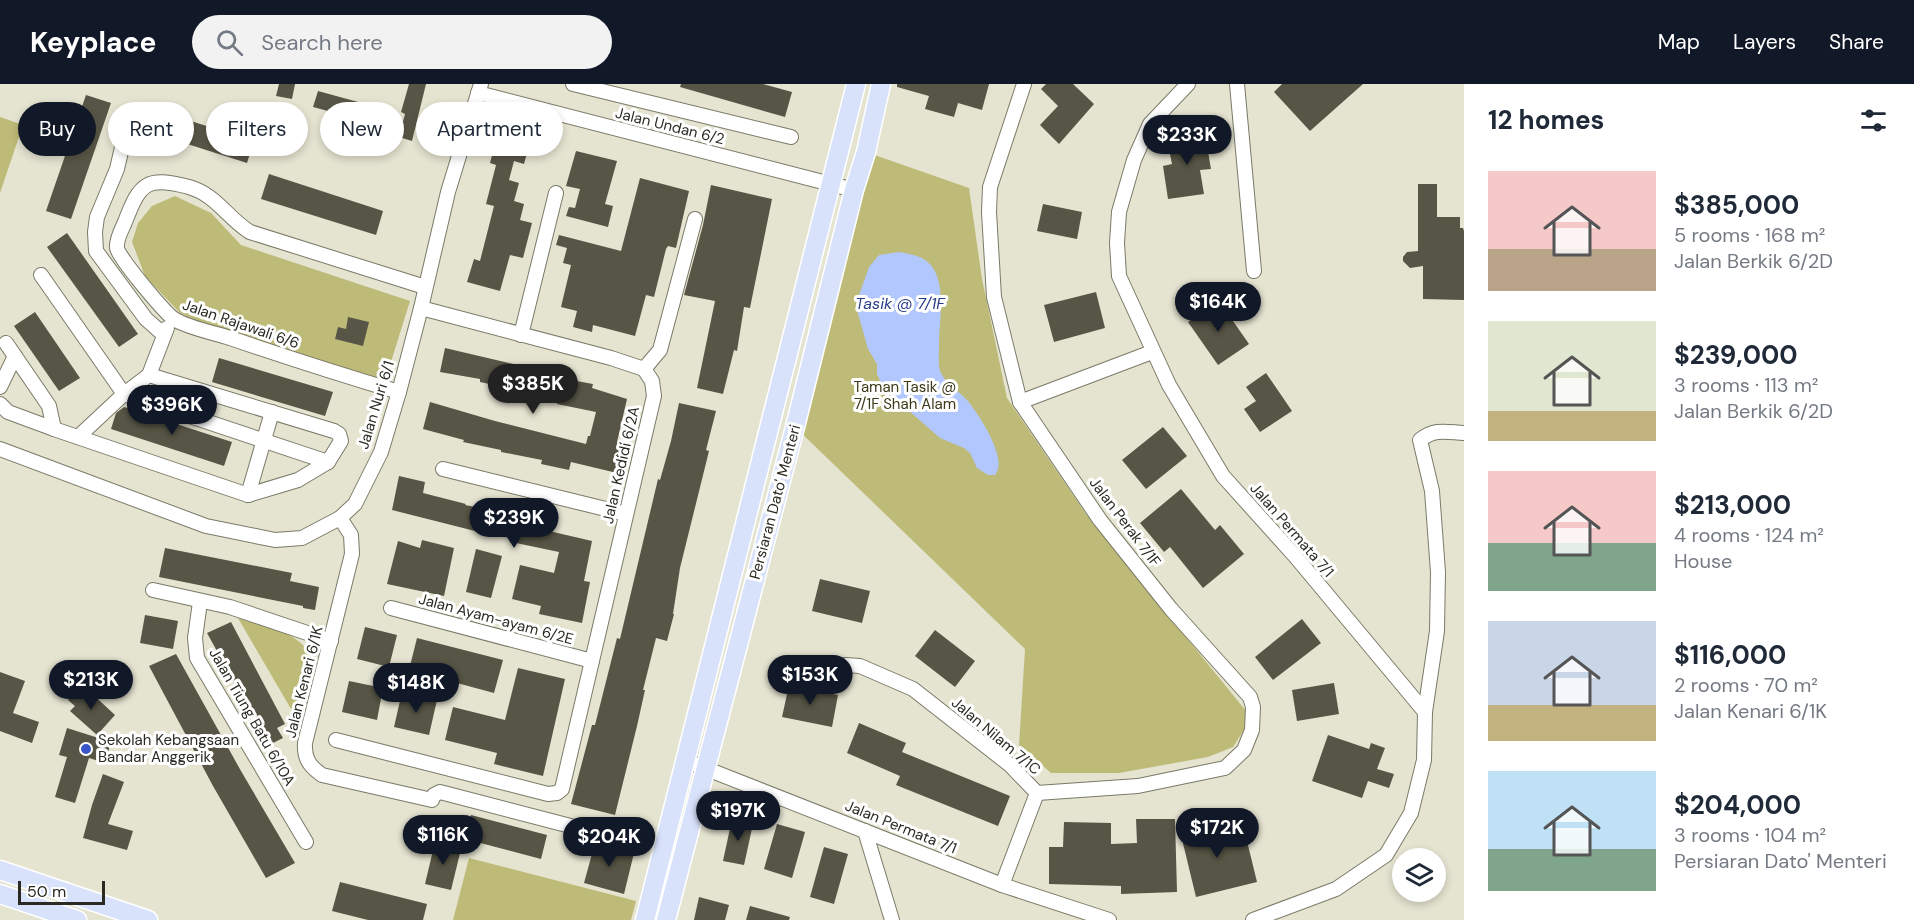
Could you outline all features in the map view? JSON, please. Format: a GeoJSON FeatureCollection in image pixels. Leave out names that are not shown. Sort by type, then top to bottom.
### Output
{"type":"FeatureCollection","features":[{"type":"Feature","properties":{"kind":"main road","name":"Persiaran Dato' Menteri"},"geometry":{"type":"LineString","coordinates":[[645,920],[856,84]]}},
{"type":"Feature","properties":{"kind":"main road","name":"Persiaran Dato' Menteri"},"geometry":{"type":"LineString","coordinates":[[666,920],[795,427],[854,190],[866,152],[881,84]]}},
{"type":"Feature","properties":{"kind":"main road"},"geometry":{"type":"LineString","coordinates":[[0,870],[148,920]]}},
{"type":"Feature","properties":{"kind":"main road"},"geometry":{"type":"LineString","coordinates":[[0,894],[77,920]]}},
{"type":"Feature","properties":{"kind":"street"},"geometry":{"type":"LineString","coordinates":[[573,84],[791,137]]}},
{"type":"Feature","properties":{"kind":"street","name":"Jalan Perak 7/1F"},"geometry":{"type":"LineString","coordinates":[[1024,84],[990,187],[989,212],[994,297],[1020,402],[1100,520],[1171,609],[1250,697],[1253,707],[1252,730],[1244,750],[1225,768],[1138,786],[1037,793]]}},
{"type":"Feature","properties":{"kind":"street","name":"Jalan Permata 7/1"},"geometry":{"type":"LineString","coordinates":[[1188,84],[1150,124],[1134,160],[1119,212],[1117,243],[1119,276],[1169,385],[1223,476],[1295,556],[1425,712]]}},
{"type":"Feature","properties":{"kind":"street"},"geometry":{"type":"LineString","coordinates":[[1237,84],[1254,271]]}},
{"type":"Feature","properties":{"kind":"street","name":"Jalan Undan 6/2"},"geometry":{"type":"LineString","coordinates":[[480,89],[854,190]]}},
{"type":"Feature","properties":{"kind":"street","name":"Jalan Nuri 6/1"},"geometry":{"type":"LineString","coordinates":[[0,449],[206,526],[275,540],[303,538],[340,518],[354,504],[381,452],[421,308],[448,192],[480,89]]}},
{"type":"Feature","properties":{"kind":"street"},"geometry":{"type":"LineString","coordinates":[[120,156],[97,218],[96,251],[146,320],[163,334]]}},
{"type":"Feature","properties":{"kind":"street"},"geometry":{"type":"LineString","coordinates":[[96,251],[117,248],[118,238],[136,193],[158,182],[169,183],[192,188],[212,198],[250,232],[425,287]]}},
{"type":"Feature","properties":{"kind":"street"},"geometry":{"type":"LineString","coordinates":[[521,335],[556,193]]}},
{"type":"Feature","properties":{"kind":"street"},"geometry":{"type":"LineString","coordinates":[[421,308],[611,358],[644,369],[660,350],[695,219]]}},
{"type":"Feature","properties":{"kind":"street","name":"Jalan Rajawali 6/6"},"geometry":{"type":"LineString","coordinates":[[117,248],[138,279],[173,318],[294,360],[399,392]]}},
{"type":"Feature","properties":{"kind":"street"},"geometry":{"type":"LineString","coordinates":[[41,276],[124,394],[328,462]]}},
{"type":"Feature","properties":{"kind":"street"},"geometry":{"type":"LineString","coordinates":[[78,437],[124,394],[149,375],[163,334],[173,318]]}},
{"type":"Feature","properties":{"kind":"street"},"geometry":{"type":"LineString","coordinates":[[6,343],[49,406],[54,429]]}},
{"type":"Feature","properties":{"kind":"street"},"geometry":{"type":"LineString","coordinates":[[1020,402],[1152,352]]}},
{"type":"Feature","properties":{"kind":"street"},"geometry":{"type":"LineString","coordinates":[[0,387],[15,356]]}},
{"type":"Feature","properties":{"kind":"street","name":"Jalan Kedidi 6/2A"},"geometry":{"type":"LineString","coordinates":[[336,740],[548,794],[558,794],[562,789],[654,396],[652,381],[644,369]]}},
{"type":"Feature","properties":{"kind":"street"},"geometry":{"type":"LineString","coordinates":[[0,405],[8,412],[54,429],[248,495],[298,480],[328,462],[341,441],[339,434],[334,431],[149,375]]}},
{"type":"Feature","properties":{"kind":"street"},"geometry":{"type":"LineString","coordinates":[[248,495],[272,412]]}},
{"type":"Feature","properties":{"kind":"street"},"geometry":{"type":"LineString","coordinates":[[1253,920],[1336,889],[1386,855],[1411,813],[1424,760],[1425,712],[1437,631],[1438,572],[1432,491],[1420,440],[1428,433],[1439,431],[1464,434]]}},
{"type":"Feature","properties":{"kind":"street"},"geometry":{"type":"LineString","coordinates":[[443,469],[627,514]]}},
{"type":"Feature","properties":{"kind":"street","name":"Jalan Kenari 6/1K"},"geometry":{"type":"LineString","coordinates":[[340,518],[351,535],[352,554],[305,743],[304,751],[309,764],[322,775],[432,800],[434,795],[440,792],[632,842]]}},
{"type":"Feature","properties":{"kind":"street"},"geometry":{"type":"LineString","coordinates":[[153,590],[230,608],[331,641]]}},
{"type":"Feature","properties":{"kind":"street","name":"Jalan Tiung Batu 6/10A"},"geometry":{"type":"LineString","coordinates":[[200,602],[195,638],[196,658],[306,842]]}},
{"type":"Feature","properties":{"kind":"street","name":"Jalan Ayam-ayam 6/2E"},"geometry":{"type":"LineString","coordinates":[[391,608],[592,661]]}},
{"type":"Feature","properties":{"kind":"street","name":"Jalan Nilam 7/1C"},"geometry":{"type":"LineString","coordinates":[[845,665],[860,666],[913,689],[1010,765],[1037,793],[1002,885]]}},
{"type":"Feature","properties":{"kind":"street","name":"Jalan Permata 7/1"},"geometry":{"type":"LineString","coordinates":[[684,760],[705,766],[1002,885],[1108,920]]}},
{"type":"Feature","properties":{"kind":"street"},"geometry":{"type":"LineString","coordinates":[[865,831],[892,920]]}},
{"type":"Feature","properties":{"kind":"green space"},"geometry":{"type":"Polygon","coordinates":[[[0,117],[18,123],[18,140],[0,193],[0,117]]]}},
{"type":"Feature","properties":{"kind":"green space","name":"Taman Tasik @ 7/1F Shah Alam"},"geometry":{"type":"Polygon","coordinates":[[[866,152],[969,188],[982,279],[1007,398],[1086,514],[1246,711],[1244,730],[1233,747],[1208,757],[1119,773],[1051,773],[1019,745],[1025,649],[795,427],[866,152]]]}},
{"type":"Feature","properties":{"kind":"green space"},"geometry":{"type":"Polygon","coordinates":[[[175,196],[211,213],[241,245],[410,301],[385,381],[213,327],[180,313],[145,276],[132,242],[138,223],[152,206],[175,196]]]}},
{"type":"Feature","properties":{"kind":"green space"},"geometry":{"type":"Polygon","coordinates":[[[238,618],[293,637],[309,652],[314,663],[298,721],[238,618]]]}},
{"type":"Feature","properties":{"kind":"green space"},"geometry":{"type":"Polygon","coordinates":[[[469,858],[636,901],[631,920],[453,920],[469,858]]]}},
{"type":"Feature","properties":{"kind":"water","name":"Tasik @ 7/1F"},"geometry":{"type":"Polygon","coordinates":[[[899,252],[917,256],[928,262],[935,272],[941,296],[940,371],[949,384],[968,401],[991,438],[998,459],[995,475],[988,475],[977,468],[970,453],[964,448],[940,438],[884,389],[877,374],[877,364],[868,349],[857,310],[858,298],[869,267],[879,255],[899,252]]]}},
{"type":"Feature","properties":{"kind":"building"},"geometry":{"type":"Polygon","coordinates":[[[279,84],[295,84],[292,99],[276,96],[279,84]]]}},
{"type":"Feature","properties":{"kind":"building"},"geometry":{"type":"Polygon","coordinates":[[[409,84],[426,84],[422,102],[416,102],[416,125],[412,141],[404,139],[404,102],[409,84]]]}},
{"type":"Feature","properties":{"kind":"building"},"geometry":{"type":"Polygon","coordinates":[[[681,84],[763,84],[792,92],[785,117],[680,87],[681,84]]]}},
{"type":"Feature","properties":{"kind":"building"},"geometry":{"type":"Polygon","coordinates":[[[897,84],[989,84],[982,110],[958,103],[954,117],[925,109],[929,96],[897,87],[897,84]]]}},
{"type":"Feature","properties":{"kind":"building"},"geometry":{"type":"Polygon","coordinates":[[[1046,84],[1073,84],[1094,104],[1059,144],[1040,125],[1058,106],[1041,89],[1046,84]]]}},
{"type":"Feature","properties":{"kind":"building"},"geometry":{"type":"Polygon","coordinates":[[[1282,84],[1363,84],[1310,131],[1274,92],[1282,84]]]}},
{"type":"Feature","properties":{"kind":"building"},"geometry":{"type":"Polygon","coordinates":[[[318,91],[358,102],[320,102],[320,109],[313,107],[318,91]]]}},
{"type":"Feature","properties":{"kind":"building"},"geometry":{"type":"Polygon","coordinates":[[[86,95],[108,102],[108,112],[96,146],[96,102],[84,102],[86,95]]]}},
{"type":"Feature","properties":{"kind":"building"},"geometry":{"type":"Polygon","coordinates":[[[194,122],[206,126],[206,150],[194,146],[194,122]]]}},
{"type":"Feature","properties":{"kind":"building"},"geometry":{"type":"Polygon","coordinates":[[[1204,129],[1211,169],[1200,170],[1204,194],[1168,199],[1163,166],[1172,164],[1170,154],[1175,153],[1173,143],[1181,141],[1180,133],[1204,129]]]}},
{"type":"Feature","properties":{"kind":"building"},"geometry":{"type":"Polygon","coordinates":[[[576,151],[617,161],[605,204],[613,206],[608,227],[566,216],[569,207],[575,208],[580,189],[566,186],[576,151]]]}},
{"type":"Feature","properties":{"kind":"building"},"geometry":{"type":"Polygon","coordinates":[[[65,156],[93,156],[71,219],[46,211],[65,156]]]}},
{"type":"Feature","properties":{"kind":"building"},"geometry":{"type":"Polygon","coordinates":[[[225,156],[249,156],[247,163],[225,156]]]}},
{"type":"Feature","properties":{"kind":"building"},"geometry":{"type":"Polygon","coordinates":[[[492,156],[526,156],[524,164],[514,161],[509,180],[519,183],[514,201],[524,204],[520,220],[532,223],[523,258],[510,255],[500,291],[467,282],[474,259],[480,261],[494,206],[486,204],[496,165],[490,163],[492,156]]]}},
{"type":"Feature","properties":{"kind":"building"},"geometry":{"type":"Polygon","coordinates":[[[269,174],[383,211],[376,235],[261,199],[269,174]]]}},
{"type":"Feature","properties":{"kind":"building"},"geometry":{"type":"Polygon","coordinates":[[[640,178],[689,191],[676,248],[668,246],[666,249],[654,297],[646,295],[635,336],[593,325],[592,332],[573,327],[577,311],[561,307],[571,265],[563,263],[567,248],[556,245],[559,235],[621,251],[640,178]]]}},
{"type":"Feature","properties":{"kind":"building"},"geometry":{"type":"Polygon","coordinates":[[[1418,184],[1437,184],[1437,217],[1460,217],[1460,228],[1464,231],[1464,300],[1423,299],[1423,266],[1410,268],[1403,261],[1407,252],[1418,251],[1418,184]]]}},
{"type":"Feature","properties":{"kind":"building"},"geometry":{"type":"Polygon","coordinates":[[[711,185],[772,199],[750,308],[744,307],[737,351],[734,350],[723,394],[697,388],[715,301],[684,295],[711,185]]]}},
{"type":"Feature","properties":{"kind":"building"},"geometry":{"type":"Polygon","coordinates":[[[1043,204],[1082,212],[1077,239],[1037,231],[1043,204]]]}},
{"type":"Feature","properties":{"kind":"building"},"geometry":{"type":"Polygon","coordinates":[[[67,233],[138,334],[119,347],[47,247],[67,233]]]}},
{"type":"Feature","properties":{"kind":"building"},"geometry":{"type":"Polygon","coordinates":[[[1096,292],[1105,328],[1054,342],[1044,305],[1096,292]]]}},
{"type":"Feature","properties":{"kind":"building"},"geometry":{"type":"Polygon","coordinates":[[[1219,301],[1249,344],[1218,365],[1188,322],[1219,301]]]}},
{"type":"Feature","properties":{"kind":"building"},"geometry":{"type":"Polygon","coordinates":[[[35,312],[80,378],[59,391],[14,326],[35,312]]]}},
{"type":"Feature","properties":{"kind":"building"},"geometry":{"type":"Polygon","coordinates":[[[348,317],[369,322],[363,346],[335,339],[338,327],[346,329],[348,317]]]}},
{"type":"Feature","properties":{"kind":"building"},"geometry":{"type":"Polygon","coordinates":[[[445,348],[549,373],[549,376],[593,384],[592,388],[627,399],[617,442],[624,443],[617,473],[571,462],[569,470],[541,464],[542,460],[501,452],[501,450],[463,442],[464,440],[423,429],[430,402],[586,444],[590,436],[596,412],[557,404],[558,401],[480,382],[480,379],[440,372],[445,348]]]}},
{"type":"Feature","properties":{"kind":"building"},"geometry":{"type":"Polygon","coordinates":[[[219,358],[333,392],[325,416],[212,382],[219,358]]]}},
{"type":"Feature","properties":{"kind":"building"},"geometry":{"type":"Polygon","coordinates":[[[1266,373],[1292,411],[1260,432],[1244,409],[1256,401],[1246,387],[1266,373]]]}},
{"type":"Feature","properties":{"kind":"building"},"geometry":{"type":"Polygon","coordinates":[[[679,403],[716,411],[706,450],[709,451],[680,568],[674,614],[667,641],[656,638],[615,815],[571,804],[592,725],[595,725],[617,638],[620,639],[658,479],[660,480],[671,441],[679,403]]]}},
{"type":"Feature","properties":{"kind":"building"},"geometry":{"type":"Polygon","coordinates":[[[124,407],[232,442],[224,466],[111,429],[116,413],[124,407]]]}},
{"type":"Feature","properties":{"kind":"building"},"geometry":{"type":"Polygon","coordinates":[[[1163,427],[1187,456],[1146,489],[1122,460],[1163,427]]]}},
{"type":"Feature","properties":{"kind":"building"},"geometry":{"type":"Polygon","coordinates":[[[399,476],[425,482],[423,493],[550,524],[549,531],[592,541],[584,581],[590,582],[582,623],[539,614],[541,606],[512,599],[520,565],[554,573],[559,552],[516,543],[517,539],[392,510],[399,476]]]}},
{"type":"Feature","properties":{"kind":"building"},"geometry":{"type":"Polygon","coordinates":[[[1181,489],[1215,530],[1220,525],[1244,554],[1203,588],[1170,547],[1164,552],[1140,523],[1181,489]]]}},
{"type":"Feature","properties":{"kind":"building"},"geometry":{"type":"Polygon","coordinates":[[[422,540],[454,548],[444,596],[387,584],[398,541],[420,548],[422,540]]]}},
{"type":"Feature","properties":{"kind":"building"},"geometry":{"type":"Polygon","coordinates":[[[165,548],[292,573],[290,581],[319,587],[315,610],[159,577],[165,548]]]}},
{"type":"Feature","properties":{"kind":"building"},"geometry":{"type":"Polygon","coordinates":[[[476,549],[502,556],[491,598],[466,592],[476,549]]]}},
{"type":"Feature","properties":{"kind":"building"},"geometry":{"type":"Polygon","coordinates":[[[820,579],[870,591],[862,623],[812,611],[820,579]]]}},
{"type":"Feature","properties":{"kind":"building"},"geometry":{"type":"Polygon","coordinates":[[[145,615],[178,621],[173,649],[140,643],[145,615]]]}},
{"type":"Feature","properties":{"kind":"building"},"geometry":{"type":"Polygon","coordinates":[[[1302,619],[1321,643],[1273,680],[1255,657],[1302,619]]]}},
{"type":"Feature","properties":{"kind":"building"},"geometry":{"type":"Polygon","coordinates":[[[231,622],[285,724],[277,728],[283,738],[269,745],[207,633],[231,622]]]}},
{"type":"Feature","properties":{"kind":"building"},"geometry":{"type":"Polygon","coordinates":[[[365,627],[397,635],[389,667],[357,659],[365,627]]]}},
{"type":"Feature","properties":{"kind":"building"},"geometry":{"type":"Polygon","coordinates":[[[935,630],[975,661],[955,687],[915,656],[935,630]]]}},
{"type":"Feature","properties":{"kind":"building"},"geometry":{"type":"Polygon","coordinates":[[[417,638],[503,660],[494,693],[409,670],[417,638]]]}},
{"type":"Feature","properties":{"kind":"building"},"geometry":{"type":"Polygon","coordinates":[[[176,654],[295,863],[266,878],[213,786],[149,666],[176,654]]]}},
{"type":"Feature","properties":{"kind":"building"},"geometry":{"type":"Polygon","coordinates":[[[518,668],[565,679],[543,776],[494,764],[497,753],[445,740],[453,707],[505,720],[518,668]]]}},
{"type":"Feature","properties":{"kind":"building"},"geometry":{"type":"Polygon","coordinates":[[[0,672],[25,681],[13,713],[39,722],[32,743],[0,731],[0,672]]]}},
{"type":"Feature","properties":{"kind":"building"},"geometry":{"type":"Polygon","coordinates":[[[349,681],[383,688],[377,720],[342,712],[349,681]]]}},
{"type":"Feature","properties":{"kind":"building"},"geometry":{"type":"Polygon","coordinates":[[[1334,683],[1339,714],[1297,721],[1292,690],[1334,683]]]}},
{"type":"Feature","properties":{"kind":"building"},"geometry":{"type":"Polygon","coordinates":[[[789,685],[838,695],[832,727],[782,717],[789,685]]]}},
{"type":"Feature","properties":{"kind":"building"},"geometry":{"type":"Polygon","coordinates":[[[87,689],[115,715],[97,735],[70,711],[75,706],[68,700],[77,690],[82,694],[87,689]]]}},
{"type":"Feature","properties":{"kind":"building"},"geometry":{"type":"Polygon","coordinates":[[[402,692],[437,700],[429,735],[394,727],[402,692]]]}},
{"type":"Feature","properties":{"kind":"building"},"geometry":{"type":"Polygon","coordinates":[[[859,723],[906,743],[902,752],[1010,796],[998,826],[896,785],[900,776],[847,753],[859,723]]]}},
{"type":"Feature","properties":{"kind":"building"},"geometry":{"type":"Polygon","coordinates":[[[67,728],[111,742],[105,763],[89,758],[75,803],[55,797],[67,757],[59,755],[67,728]]]}},
{"type":"Feature","properties":{"kind":"building"},"geometry":{"type":"Polygon","coordinates":[[[1328,735],[1369,749],[1371,743],[1385,748],[1377,769],[1394,774],[1389,788],[1368,781],[1362,798],[1312,781],[1328,735]]]}},
{"type":"Feature","properties":{"kind":"building"},"geometry":{"type":"Polygon","coordinates":[[[103,774],[124,782],[108,824],[133,831],[127,850],[83,838],[103,774]]]}},
{"type":"Feature","properties":{"kind":"building"},"geometry":{"type":"Polygon","coordinates":[[[471,815],[547,835],[541,859],[465,839],[471,815]]]}},
{"type":"Feature","properties":{"kind":"building"},"geometry":{"type":"Polygon","coordinates":[[[732,819],[753,824],[744,865],[723,861],[732,819]]]}},
{"type":"Feature","properties":{"kind":"building"},"geometry":{"type":"Polygon","coordinates":[[[1136,819],[1175,819],[1177,892],[1121,894],[1121,886],[1049,884],[1049,847],[1063,847],[1064,822],[1111,823],[1111,844],[1137,843],[1136,819]]]}},
{"type":"Feature","properties":{"kind":"building"},"geometry":{"type":"Polygon","coordinates":[[[1227,820],[1232,841],[1246,837],[1257,882],[1196,897],[1180,831],[1227,820]]]}},
{"type":"Feature","properties":{"kind":"building"},"geometry":{"type":"Polygon","coordinates":[[[777,824],[805,832],[792,878],[764,869],[777,824]]]}},
{"type":"Feature","properties":{"kind":"building"},"geometry":{"type":"Polygon","coordinates":[[[435,842],[461,849],[451,890],[425,884],[435,842]]]}},
{"type":"Feature","properties":{"kind":"building"},"geometry":{"type":"Polygon","coordinates":[[[595,843],[634,853],[624,894],[584,883],[595,843]]]}},
{"type":"Feature","properties":{"kind":"building"},"geometry":{"type":"Polygon","coordinates":[[[824,847],[848,854],[834,904],[810,897],[824,847]]]}},
{"type":"Feature","properties":{"kind":"building"},"geometry":{"type":"Polygon","coordinates":[[[340,882],[427,904],[423,920],[368,920],[332,911],[340,882]]]}},
{"type":"Feature","properties":{"kind":"building"},"geometry":{"type":"Polygon","coordinates":[[[699,897],[729,905],[725,920],[694,920],[699,897]]]}},
{"type":"Feature","properties":{"kind":"building"},"geometry":{"type":"Polygon","coordinates":[[[750,906],[790,917],[789,920],[746,920],[750,906]]]}},
{"type":"Feature","properties":{"kind":"place","name":"Sekolah Kebangsaan Bandar Anggerik"},"geometry":{"type":"Point","coordinates":[86,749]}}]}
